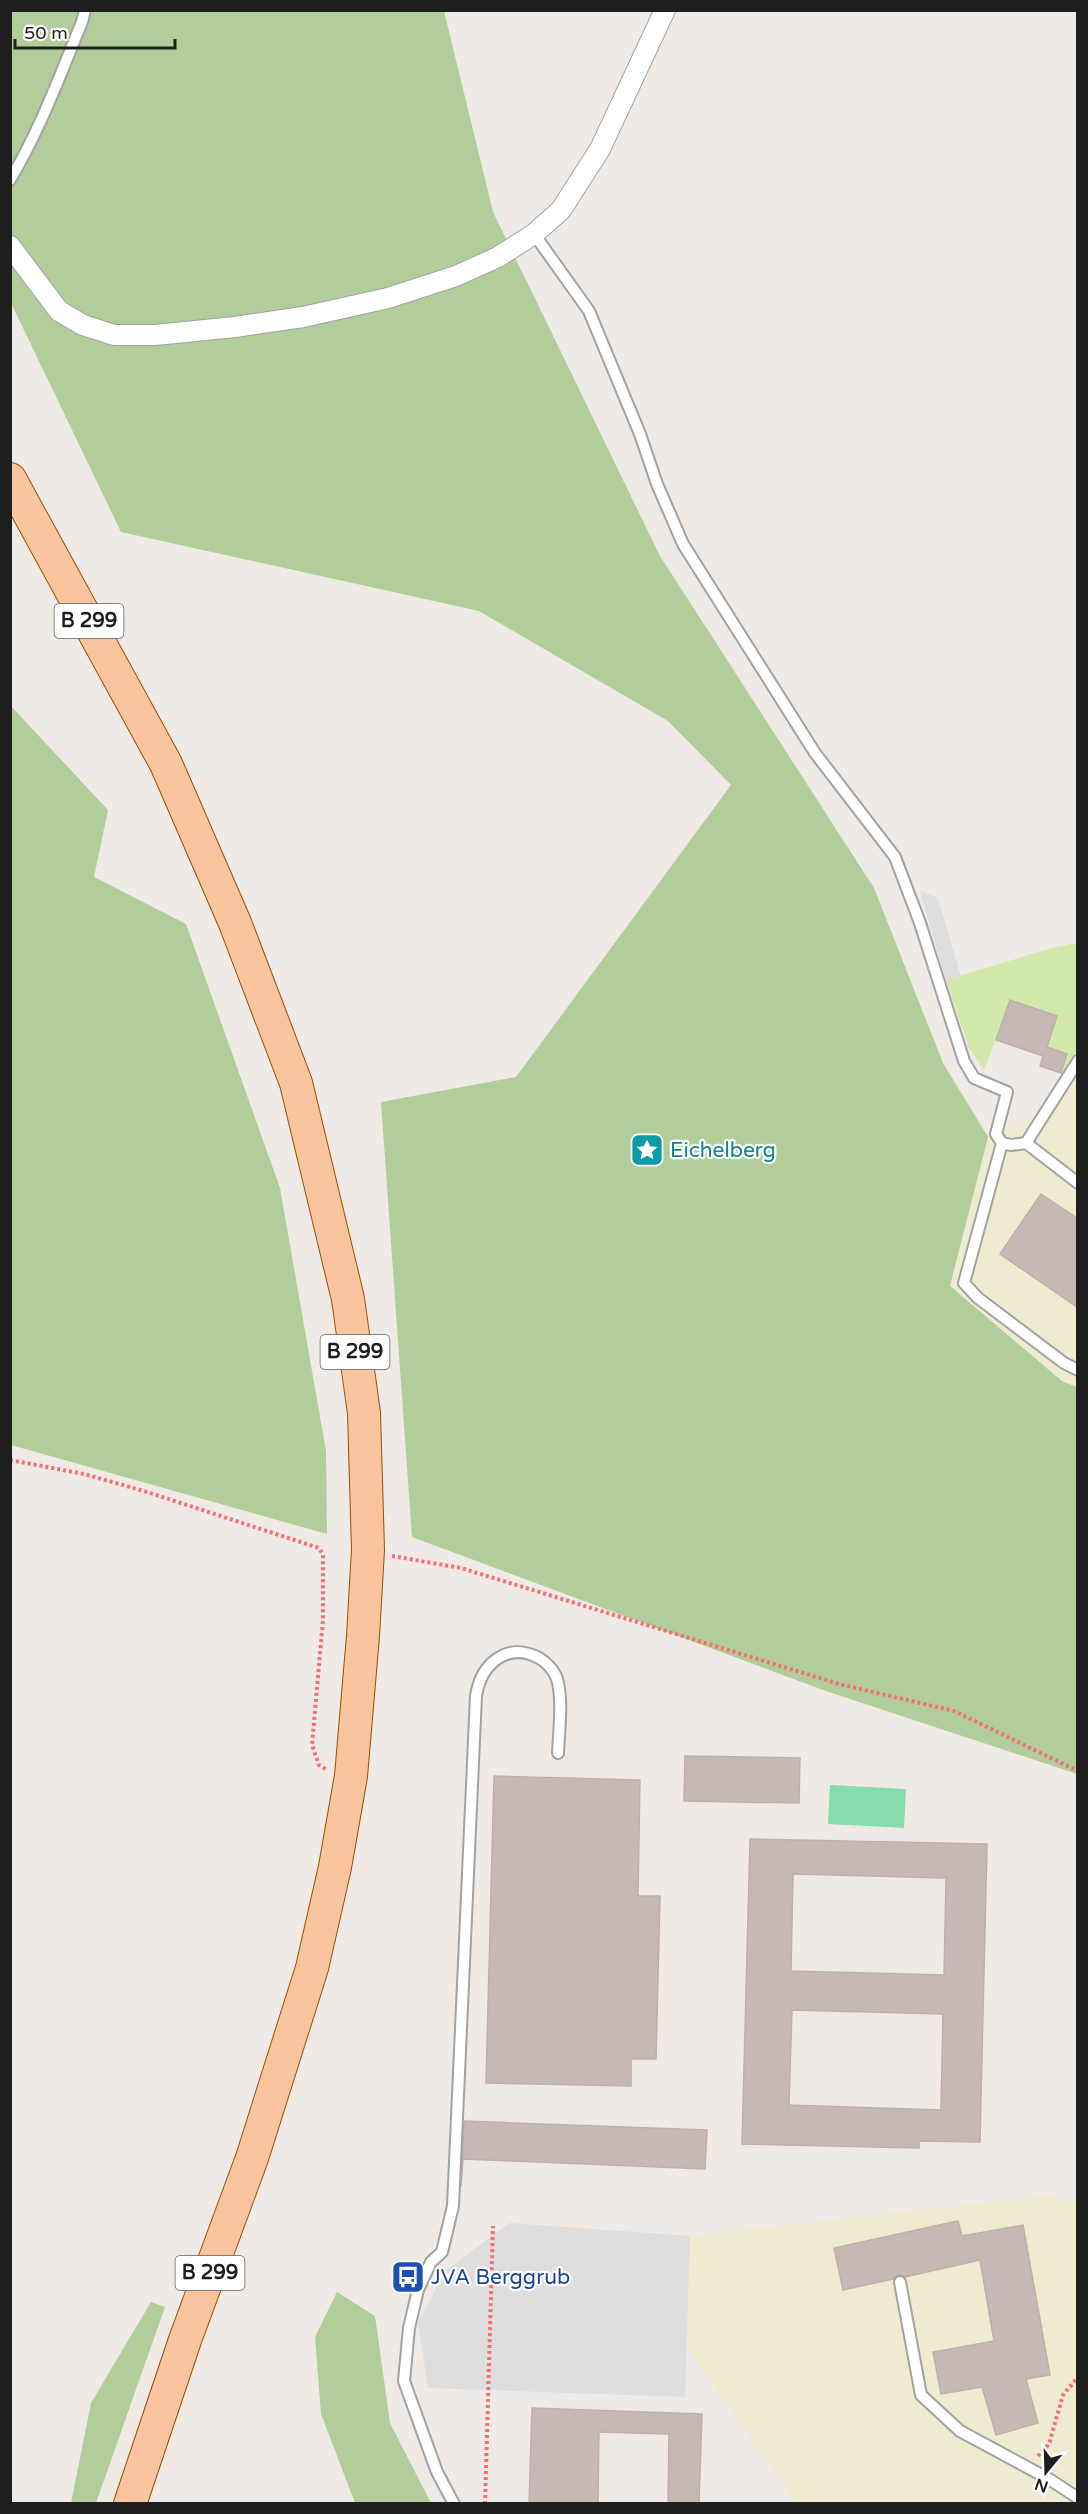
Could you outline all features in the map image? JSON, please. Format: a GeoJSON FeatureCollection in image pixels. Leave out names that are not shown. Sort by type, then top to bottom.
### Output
{"type":"FeatureCollection","features":[{"type":"Feature","properties":{"kind":"main road","name":"B 299"},"geometry":{"type":"LineString","coordinates":[[10,478],[166,764],[235,923],[296,1083],[348,1299],[364,1413],[368,1550],[351,1776],[335,1867],[312,1968],[252,2158],[185,2340],[130,2504]]}},
{"type":"Feature","properties":{"kind":"street"},"geometry":{"type":"LineString","coordinates":[[10,246],[59,311],[82,325],[114,335],[155,335],[292,319],[388,298],[456,276],[498,257],[534,234],[561,210],[600,149],[665,10]]}},
{"type":"Feature","properties":{"kind":"lane"},"geometry":{"type":"LineString","coordinates":[[10,180],[46,108],[85,10]]}},
{"type":"Feature","properties":{"kind":"lane"},"geometry":{"type":"LineString","coordinates":[[534,234],[589,311],[683,544],[815,753],[895,857],[920,923],[964,1061],[974,1078],[1007,1092],[996,1134],[1002,1143],[1011,1145],[1026,1143],[1077,1183]]}},
{"type":"Feature","properties":{"kind":"lane"},"geometry":{"type":"LineString","coordinates":[[1026,1143],[1077,1061]]}},
{"type":"Feature","properties":{"kind":"lane"},"geometry":{"type":"LineString","coordinates":[[1002,1143],[964,1283],[988,1305],[1064,1363],[1077,1370]]}},
{"type":"Feature","properties":{"kind":"lane"},"geometry":{"type":"LineString","coordinates":[[454,2504],[437,2472],[404,2381],[409,2328],[418,2290],[431,2262],[442,2252],[453,2206],[476,1696],[478,1681],[496,1659],[508,1653],[521,1651],[546,1662],[557,1678],[558,1754]]}},
{"type":"Feature","properties":{"kind":"lane"},"geometry":{"type":"LineString","coordinates":[[900,2282],[921,2395],[960,2431],[1077,2498]]}},
{"type":"Feature","properties":{"kind":"path"},"geometry":{"type":"LineString","coordinates":[[10,1460],[84,1474],[144,1491],[320,1548],[323,1555],[323,1620],[312,1746],[319,1765],[351,1776]]}},
{"type":"Feature","properties":{"kind":"path"},"geometry":{"type":"LineString","coordinates":[[368,1550],[403,1559],[460,1568],[839,1684],[954,1711],[1077,1771]]}},
{"type":"Feature","properties":{"kind":"path"},"geometry":{"type":"LineString","coordinates":[[485,2504],[493,2226]]}},
{"type":"Feature","properties":{"kind":"path"},"geometry":{"type":"LineString","coordinates":[[1028,2468],[1049,2444],[1063,2395],[1077,2377]]}},
{"type":"Feature","properties":{"kind":"shaded area"},"geometry":{"type":"Polygon","coordinates":[[[920,891],[938,898],[961,977],[946,980],[920,891]]]}},
{"type":"Feature","properties":{"kind":"shaded area"},"geometry":{"type":"Polygon","coordinates":[[[1077,1050],[1077,1387],[1062,1381],[950,1286],[988,1137],[1038,1114],[1077,1050]]]}},
{"type":"Feature","properties":{"kind":"shaded area"},"geometry":{"type":"Polygon","coordinates":[[[1043,2196],[1077,2200],[1077,2503],[796,2503],[687,2347],[690,2236],[1043,2196]]]}},
{"type":"Feature","properties":{"kind":"shaded area"},"geometry":{"type":"Polygon","coordinates":[[[509,2223],[690,2236],[685,2397],[428,2388],[418,2323],[446,2270],[509,2223]]]}},
{"type":"Feature","properties":{"kind":"green space"},"geometry":{"type":"Polygon","coordinates":[[[11,11],[444,11],[493,212],[660,556],[874,888],[943,1063],[988,1137],[950,1286],[1062,1381],[1077,1387],[1077,1774],[823,1690],[412,1537],[381,1102],[516,1077],[731,785],[668,721],[479,611],[121,532],[11,303],[11,11]]]}},
{"type":"Feature","properties":{"kind":"green space"},"geometry":{"type":"Polygon","coordinates":[[[10,705],[108,810],[94,877],[186,924],[280,1188],[326,1451],[327,1534],[11,1445],[10,705]]]}},
{"type":"Feature","properties":{"kind":"green space"},"geometry":{"type":"Polygon","coordinates":[[[1077,943],[1077,1050],[1063,1074],[1047,1047],[1057,1016],[1011,1000],[984,1070],[969,1048],[946,980],[1052,948],[1077,943]]]}},
{"type":"Feature","properties":{"kind":"green space"},"geometry":{"type":"Polygon","coordinates":[[[830,1785],[906,1789],[904,1828],[828,1824],[830,1785]]]}},
{"type":"Feature","properties":{"kind":"green space"},"geometry":{"type":"Polygon","coordinates":[[[337,2292],[375,2316],[390,2423],[431,2503],[355,2503],[321,2414],[315,2337],[337,2292]]]}},
{"type":"Feature","properties":{"kind":"green space"},"geometry":{"type":"Polygon","coordinates":[[[151,2302],[165,2307],[96,2503],[71,2503],[91,2403],[151,2302]]]}},
{"type":"Feature","properties":{"kind":"building"},"geometry":{"type":"Polygon","coordinates":[[[1010,1000],[1057,1016],[1047,1047],[1067,1054],[1061,1073],[1040,1066],[1043,1056],[996,1040],[1010,1000]]]}},
{"type":"Feature","properties":{"kind":"building"},"geometry":{"type":"Polygon","coordinates":[[[1041,1194],[1077,1218],[1077,1307],[1000,1254],[1041,1194]]]}},
{"type":"Feature","properties":{"kind":"building"},"geometry":{"type":"Polygon","coordinates":[[[685,1756],[800,1758],[799,1803],[684,1801],[685,1756]]]}},
{"type":"Feature","properties":{"kind":"building"},"geometry":{"type":"Polygon","coordinates":[[[494,1776],[640,1780],[638,1896],[660,1896],[656,2059],[631,2059],[631,2086],[486,2083],[494,1776]]]}},
{"type":"Feature","properties":{"kind":"building"},"geometry":{"type":"Polygon","coordinates":[[[750,1839],[987,1844],[980,2142],[919,2141],[919,2148],[742,2144],[750,1839]],[[793,1874],[791,1971],[944,1975],[946,1878],[793,1874]],[[792,2010],[789,2105],[941,2110],[943,2014],[792,2010]]]}},
{"type":"Feature","properties":{"kind":"building"},"geometry":{"type":"Polygon","coordinates":[[[464,2121],[707,2130],[705,2169],[463,2159],[461,2186],[464,2121]]]}},
{"type":"Feature","properties":{"kind":"building"},"geometry":{"type":"Polygon","coordinates":[[[958,2221],[962,2236],[1023,2225],[1050,2375],[1026,2379],[1038,2423],[996,2435],[982,2387],[941,2394],[933,2352],[994,2341],[980,2260],[905,2277],[898,2275],[893,2279],[843,2290],[834,2248],[958,2221]]]}},
{"type":"Feature","properties":{"kind":"building"},"geometry":{"type":"Polygon","coordinates":[[[532,2408],[702,2414],[699,2504],[668,2504],[669,2434],[599,2432],[598,2504],[529,2504],[532,2408]]]}},
{"type":"Feature","properties":{"kind":"place","name":"Eichelberg"},"geometry":{"type":"Point","coordinates":[647,1150]}},
{"type":"Feature","properties":{"kind":"place","name":"JVA Berggrub"},"geometry":{"type":"Point","coordinates":[408,2277]}}]}
